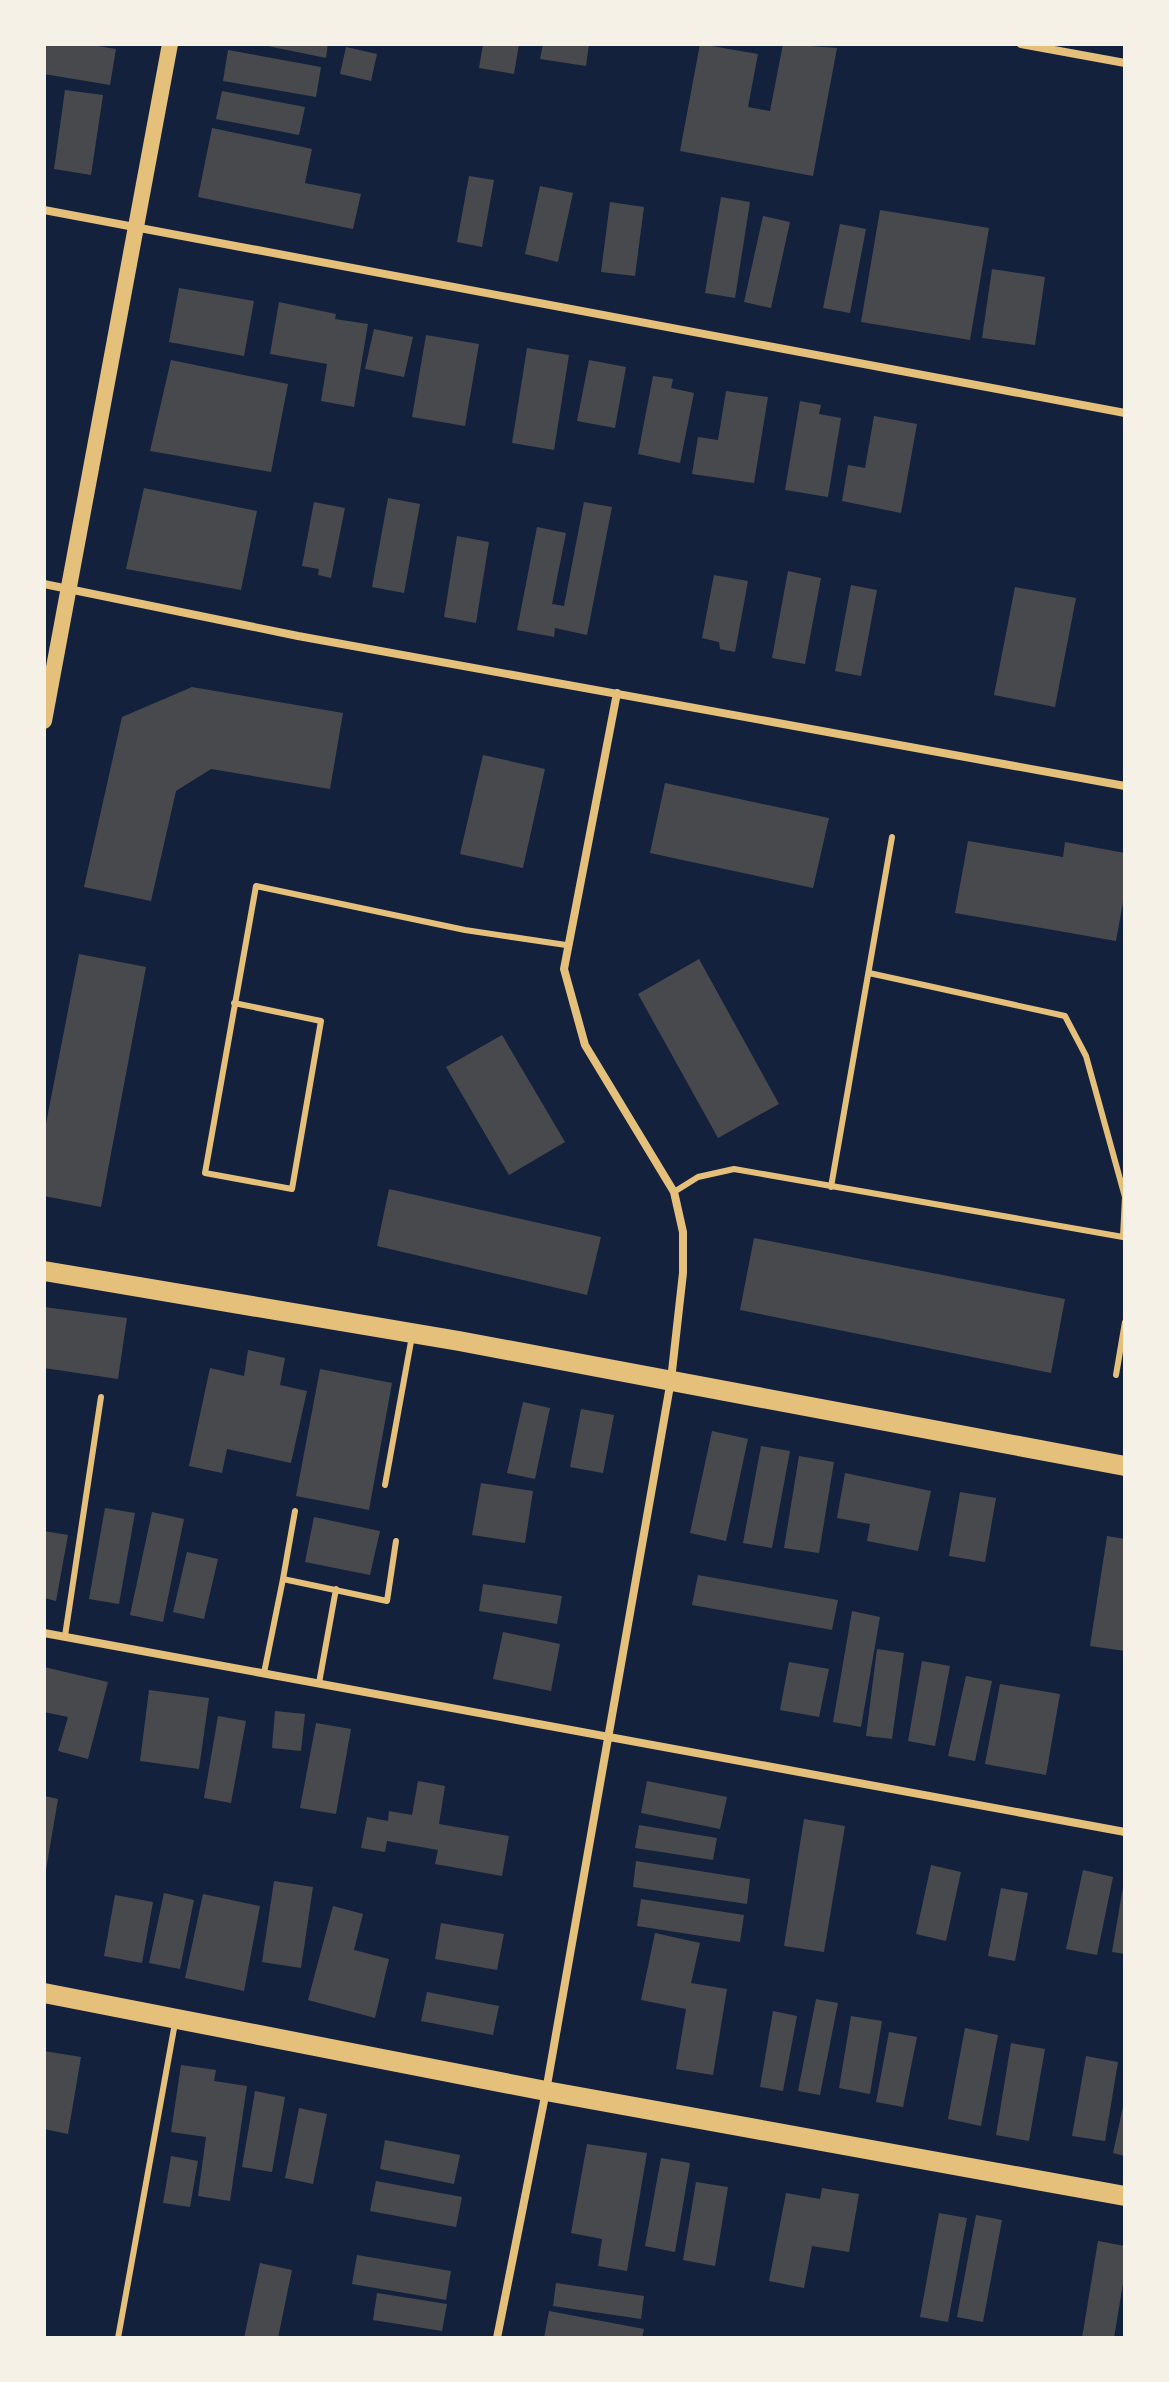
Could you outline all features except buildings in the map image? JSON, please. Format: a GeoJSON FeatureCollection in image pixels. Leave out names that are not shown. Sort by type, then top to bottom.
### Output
{"type":"FeatureCollection","features":[{"type":"Feature","properties":{"kind":"main road"},"geometry":{"type":"LineString","coordinates":[[44,721],[170,44]]}},
{"type":"Feature","properties":{"kind":"main road"},"geometry":{"type":"LineString","coordinates":[[44,1271],[413,1333],[1125,1466]]}},
{"type":"Feature","properties":{"kind":"main road"},"geometry":{"type":"LineString","coordinates":[[44,1993],[546,2091],[1125,2196]]}},
{"type":"Feature","properties":{"kind":"street"},"geometry":{"type":"LineString","coordinates":[[1021,44],[1125,63]]}},
{"type":"Feature","properties":{"kind":"street"},"geometry":{"type":"LineString","coordinates":[[44,210],[1125,413]]}},
{"type":"Feature","properties":{"kind":"street"},"geometry":{"type":"LineString","coordinates":[[44,584],[298,636],[1125,786]]}},
{"type":"Feature","properties":{"kind":"street"},"geometry":{"type":"LineString","coordinates":[[497,2338],[546,2091],[671,1380],[683,1273],[683,1232],[674,1192],[585,1045],[564,969],[566,945],[617,693]]}},
{"type":"Feature","properties":{"kind":"street"},"geometry":{"type":"LineString","coordinates":[[44,1633],[1125,1832]]}},
{"type":"Feature","properties":{"kind":"lane"},"geometry":{"type":"LineString","coordinates":[[831,1187],[892,837]]}},
{"type":"Feature","properties":{"kind":"lane"},"geometry":{"type":"LineString","coordinates":[[234,1003],[321,1021],[292,1189],[205,1173],[234,1003],[256,886],[465,930],[566,945]]}},
{"type":"Feature","properties":{"kind":"lane"},"geometry":{"type":"LineString","coordinates":[[869,973],[1065,1016],[1086,1056],[1125,1197],[1125,1248]]}},
{"type":"Feature","properties":{"kind":"lane"},"geometry":{"type":"LineString","coordinates":[[674,1192],[698,1177],[734,1169],[1123,1237]]}},
{"type":"Feature","properties":{"kind":"lane"},"geometry":{"type":"LineString","coordinates":[[1116,1375],[1125,1322]]}},
{"type":"Feature","properties":{"kind":"lane"},"geometry":{"type":"LineString","coordinates":[[385,1485],[413,1333]]}},
{"type":"Feature","properties":{"kind":"lane"},"geometry":{"type":"LineString","coordinates":[[65,1636],[101,1397]]}},
{"type":"Feature","properties":{"kind":"lane"},"geometry":{"type":"LineString","coordinates":[[264,1673],[295,1511]]}},
{"type":"Feature","properties":{"kind":"lane"},"geometry":{"type":"LineString","coordinates":[[283,1579],[387,1601],[396,1541]]}},
{"type":"Feature","properties":{"kind":"lane"},"geometry":{"type":"LineString","coordinates":[[319,1683],[336,1589]]}},
{"type":"Feature","properties":{"kind":"lane"},"geometry":{"type":"LineString","coordinates":[[118,2338],[175,2019]]}}]}
